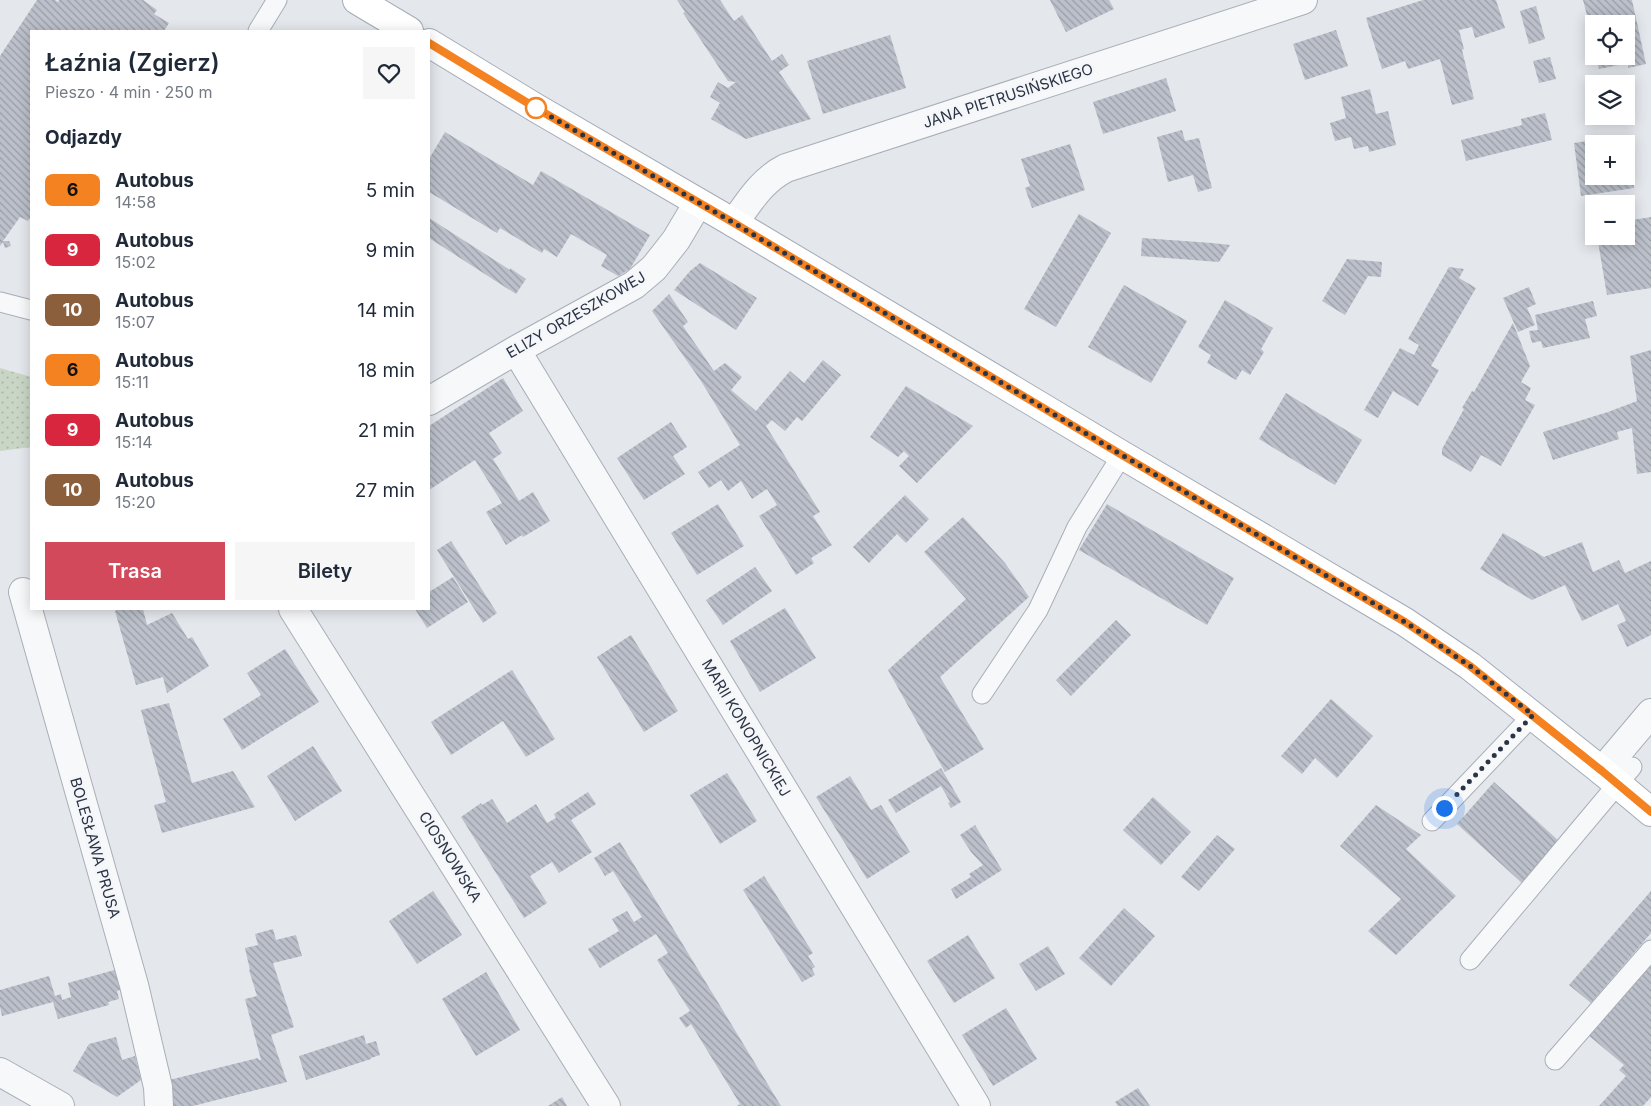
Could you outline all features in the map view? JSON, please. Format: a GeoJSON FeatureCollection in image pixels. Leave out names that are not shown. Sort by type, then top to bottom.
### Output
{"type":"FeatureCollection","features":[{"type":"Feature","properties":{"kind":"main road"},"geometry":{"type":"LineString","coordinates":[[357,0],[407,30]]}},
{"type":"Feature","properties":{"kind":"main road"},"geometry":{"type":"LineString","coordinates":[[430,44],[1405,622],[1470,666],[1533,715],[1617,774],[1651,812]]}},
{"type":"Feature","properties":{"kind":"street","name":"JANA PIETRUSIŃSKIEGO"},"geometry":{"type":"LineString","coordinates":[[734,223],[758,190],[774,174],[786,168],[1303,0]]}},
{"type":"Feature","properties":{"kind":"street","name":"ELIZY ORZESZKOWEJ"},"geometry":{"type":"LineString","coordinates":[[430,400],[516,350],[634,285],[654,268],[676,240],[698,203]]}},
{"type":"Feature","properties":{"kind":"street","name":"MARII KONOPNICKIEJ"},"geometry":{"type":"LineString","coordinates":[[516,350],[976,1106]]}},
{"type":"Feature","properties":{"kind":"street","name":"BOLESŁAWA PRUSA"},"geometry":{"type":"LineString","coordinates":[[23,592],[134,985],[158,1087],[159,1106]]}},
{"type":"Feature","properties":{"kind":"street","name":"CIOSNOWSKA"},"geometry":{"type":"LineString","coordinates":[[294,610],[606,1106]]}},
{"type":"Feature","properties":{"kind":"street"},"geometry":{"type":"LineString","coordinates":[[1617,774],[1651,713]]}},
{"type":"Feature","properties":{"kind":"street"},"geometry":{"type":"LineString","coordinates":[[0,1072],[60,1106]]}},
{"type":"Feature","properties":{"kind":"lane"},"geometry":{"type":"LineString","coordinates":[[259,30],[277,0]]}},
{"type":"Feature","properties":{"kind":"lane"},"geometry":{"type":"LineString","coordinates":[[0,302],[30,310]]}},
{"type":"Feature","properties":{"kind":"lane"},"geometry":{"type":"LineString","coordinates":[[982,694],[1038,610],[1077,527],[1122,455]]}},
{"type":"Feature","properties":{"kind":"lane"},"geometry":{"type":"LineString","coordinates":[[1432,821],[1533,715]]}},
{"type":"Feature","properties":{"kind":"lane"},"geometry":{"type":"LineString","coordinates":[[1470,960],[1617,774]]}},
{"type":"Feature","properties":{"kind":"lane"},"geometry":{"type":"LineString","coordinates":[[1555,1060],[1651,950]]}},
{"type":"Feature","properties":{"kind":"green space"},"geometry":{"type":"Polygon","coordinates":[[[0,368],[30,377],[30,447],[0,451],[0,368]]]}},
{"type":"Feature","properties":{"kind":"building"},"geometry":{"type":"Polygon","coordinates":[[[37,0],[55,0],[58,2],[59,0],[143,0],[157,10],[154,14],[169,23],[165,30],[30,30],[30,218],[28,221],[20,217],[3,241],[9,241],[11,246],[5,248],[3,242],[0,246],[0,56],[37,0]]]}},
{"type":"Feature","properties":{"kind":"building"},"geometry":{"type":"Polygon","coordinates":[[[677,0],[720,0],[734,21],[742,15],[772,61],[782,54],[789,65],[779,72],[811,119],[746,139],[711,119],[720,103],[710,97],[718,82],[728,88],[736,82],[728,81],[683,13],[685,12],[677,0]]]}},
{"type":"Feature","properties":{"kind":"building"},"geometry":{"type":"Polygon","coordinates":[[[1050,0],[1109,0],[1114,9],[1066,32],[1050,0]]]}},
{"type":"Feature","properties":{"kind":"building"},"geometry":{"type":"Polygon","coordinates":[[[1423,0],[1496,0],[1505,28],[1475,38],[1472,27],[1459,30],[1474,99],[1452,105],[1440,59],[1408,69],[1405,61],[1382,69],[1366,18],[1423,0]]]}},
{"type":"Feature","properties":{"kind":"building"},"geometry":{"type":"Polygon","coordinates":[[[1583,0],[1632,0],[1646,64],[1628,68],[1628,65],[1635,65],[1635,15],[1587,15],[1583,0]]]}},
{"type":"Feature","properties":{"kind":"building"},"geometry":{"type":"Polygon","coordinates":[[[1536,6],[1545,39],[1529,44],[1520,11],[1536,6]]]}},
{"type":"Feature","properties":{"kind":"building"},"geometry":{"type":"Polygon","coordinates":[[[1336,30],[1348,66],[1305,80],[1293,44],[1336,30]]]}},
{"type":"Feature","properties":{"kind":"building"},"geometry":{"type":"Polygon","coordinates":[[[890,35],[906,88],[823,114],[807,61],[890,35]]]}},
{"type":"Feature","properties":{"kind":"building"},"geometry":{"type":"Polygon","coordinates":[[[1550,57],[1556,79],[1539,83],[1533,61],[1550,57]]]}},
{"type":"Feature","properties":{"kind":"building"},"geometry":{"type":"Polygon","coordinates":[[[1598,65],[1618,65],[1599,69],[1598,65]]]}},
{"type":"Feature","properties":{"kind":"building"},"geometry":{"type":"Polygon","coordinates":[[[1166,78],[1176,111],[1103,134],[1093,102],[1166,78]]]}},
{"type":"Feature","properties":{"kind":"building"},"geometry":{"type":"Polygon","coordinates":[[[1370,89],[1376,114],[1388,111],[1396,145],[1369,152],[1368,146],[1354,149],[1351,137],[1335,141],[1330,123],[1346,118],[1341,97],[1370,89]]]}},
{"type":"Feature","properties":{"kind":"building"},"geometry":{"type":"Polygon","coordinates":[[[1545,113],[1552,140],[1466,161],[1461,140],[1522,125],[1521,119],[1545,113]]]}},
{"type":"Feature","properties":{"kind":"building"},"geometry":{"type":"Polygon","coordinates":[[[1182,130],[1185,141],[1199,138],[1212,188],[1198,192],[1193,175],[1168,182],[1157,137],[1182,130]]]}},
{"type":"Feature","properties":{"kind":"building"},"geometry":{"type":"Polygon","coordinates":[[[445,132],[533,185],[541,171],[650,235],[630,269],[618,276],[601,266],[607,255],[571,234],[557,257],[544,249],[542,253],[500,228],[497,233],[430,193],[430,157],[445,132]]]}},
{"type":"Feature","properties":{"kind":"building"},"geometry":{"type":"Polygon","coordinates":[[[1585,141],[1585,185],[1634,185],[1634,188],[1581,196],[1574,143],[1585,141]]]}},
{"type":"Feature","properties":{"kind":"building"},"geometry":{"type":"Polygon","coordinates":[[[1070,144],[1085,190],[1032,208],[1025,188],[1030,186],[1021,159],[1070,144]]]}},
{"type":"Feature","properties":{"kind":"building"},"geometry":{"type":"Polygon","coordinates":[[[1079,214],[1111,233],[1056,327],[1024,309],[1079,214]]]}},
{"type":"Feature","properties":{"kind":"building"},"geometry":{"type":"Polygon","coordinates":[[[1651,217],[1651,288],[1607,295],[1599,245],[1635,245],[1635,220],[1651,217]]]}},
{"type":"Feature","properties":{"kind":"building"},"geometry":{"type":"Polygon","coordinates":[[[430,219],[526,279],[516,294],[430,239],[430,219]]]}},
{"type":"Feature","properties":{"kind":"building"},"geometry":{"type":"Polygon","coordinates":[[[1142,238],[1230,245],[1219,262],[1141,256],[1142,238]]]}},
{"type":"Feature","properties":{"kind":"building"},"geometry":{"type":"Polygon","coordinates":[[[1347,259],[1382,262],[1381,277],[1368,276],[1345,315],[1322,301],[1347,259]]]}},
{"type":"Feature","properties":{"kind":"building"},"geometry":{"type":"Polygon","coordinates":[[[700,263],[757,298],[736,330],[674,290],[690,271],[700,263]]]}},
{"type":"Feature","properties":{"kind":"building"},"geometry":{"type":"Polygon","coordinates":[[[1449,267],[1464,269],[1459,278],[1476,288],[1431,366],[1439,370],[1418,406],[1393,391],[1378,418],[1364,410],[1400,348],[1414,355],[1419,345],[1408,339],[1449,267]]]}},
{"type":"Feature","properties":{"kind":"building"},"geometry":{"type":"Polygon","coordinates":[[[1124,285],[1187,321],[1151,383],[1088,347],[1124,285]]]}},
{"type":"Feature","properties":{"kind":"building"},"geometry":{"type":"Polygon","coordinates":[[[1529,287],[1536,304],[1527,308],[1535,325],[1518,332],[1503,298],[1529,287]]]}},
{"type":"Feature","properties":{"kind":"building"},"geometry":{"type":"Polygon","coordinates":[[[669,294],[688,322],[683,326],[714,371],[725,363],[742,377],[731,390],[756,411],[790,371],[804,383],[823,360],[841,375],[802,421],[797,417],[785,431],[772,420],[766,426],[820,512],[813,516],[832,545],[811,558],[814,563],[796,575],[759,516],[777,505],[767,489],[752,499],[741,481],[728,491],[721,480],[709,488],[698,472],[740,445],[701,381],[652,311],[669,294]]]}},
{"type":"Feature","properties":{"kind":"building"},"geometry":{"type":"Polygon","coordinates":[[[1225,300],[1273,328],[1261,349],[1264,352],[1250,375],[1242,370],[1236,380],[1207,363],[1211,355],[1198,347],[1225,300]]]}},
{"type":"Feature","properties":{"kind":"building"},"geometry":{"type":"Polygon","coordinates":[[[1593,301],[1597,316],[1585,319],[1590,338],[1543,348],[1541,341],[1532,343],[1529,331],[1538,330],[1535,315],[1593,301]]]}},
{"type":"Feature","properties":{"kind":"building"},"geometry":{"type":"Polygon","coordinates":[[[1513,323],[1530,366],[1521,382],[1531,388],[1525,400],[1535,405],[1501,466],[1481,455],[1471,472],[1442,455],[1442,449],[1464,409],[1462,408],[1472,391],[1474,392],[1513,323]]]}},
{"type":"Feature","properties":{"kind":"building"},"geometry":{"type":"Polygon","coordinates":[[[1651,350],[1651,472],[1637,474],[1632,428],[1617,432],[1619,439],[1553,460],[1543,432],[1637,401],[1630,356],[1651,350]]]}},
{"type":"Feature","properties":{"kind":"building"},"geometry":{"type":"Polygon","coordinates":[[[503,378],[523,411],[489,433],[502,453],[493,459],[519,501],[533,492],[550,521],[506,545],[486,512],[502,503],[475,460],[430,489],[430,425],[503,378]]]}},
{"type":"Feature","properties":{"kind":"building"},"geometry":{"type":"Polygon","coordinates":[[[906,386],[973,426],[917,483],[899,466],[909,456],[904,451],[898,457],[870,437],[906,386]]]}},
{"type":"Feature","properties":{"kind":"building"},"geometry":{"type":"Polygon","coordinates":[[[1286,393],[1362,440],[1335,485],[1259,439],[1286,393]]]}},
{"type":"Feature","properties":{"kind":"building"},"geometry":{"type":"Polygon","coordinates":[[[671,422],[687,447],[673,456],[685,474],[644,500],[617,458],[671,422]]]}},
{"type":"Feature","properties":{"kind":"building"},"geometry":{"type":"Polygon","coordinates":[[[905,495],[929,519],[906,543],[897,534],[869,563],[853,547],[905,495]]]}},
{"type":"Feature","properties":{"kind":"building"},"geometry":{"type":"Polygon","coordinates":[[[718,504],[744,546],[697,575],[671,533],[718,504]]]}},
{"type":"Feature","properties":{"kind":"building"},"geometry":{"type":"Polygon","coordinates":[[[1107,504],[1234,578],[1207,625],[1079,550],[1107,504]]]}},
{"type":"Feature","properties":{"kind":"building"},"geometry":{"type":"Polygon","coordinates":[[[963,517],[1005,563],[1029,597],[940,677],[984,749],[945,772],[888,670],[966,599],[924,552],[963,517]]]}},
{"type":"Feature","properties":{"kind":"building"},"geometry":{"type":"Polygon","coordinates":[[[1503,533],[1544,557],[1582,542],[1593,572],[1619,560],[1625,573],[1651,561],[1651,635],[1627,647],[1617,625],[1626,621],[1618,604],[1582,621],[1565,585],[1532,600],[1480,569],[1503,533]]]}},
{"type":"Feature","properties":{"kind":"building"},"geometry":{"type":"Polygon","coordinates":[[[451,541],[497,613],[483,623],[437,550],[451,541]]]}},
{"type":"Feature","properties":{"kind":"building"},"geometry":{"type":"Polygon","coordinates":[[[755,567],[772,591],[723,625],[706,600],[755,567]]]}},
{"type":"Feature","properties":{"kind":"building"},"geometry":{"type":"Polygon","coordinates":[[[453,577],[468,602],[427,628],[416,610],[430,610],[430,591],[453,577]]]}},
{"type":"Feature","properties":{"kind":"building"},"geometry":{"type":"Polygon","coordinates":[[[785,608],[816,658],[760,692],[730,641],[785,608]]]}},
{"type":"Feature","properties":{"kind":"building"},"geometry":{"type":"Polygon","coordinates":[[[143,610],[147,625],[172,613],[188,639],[192,637],[209,666],[167,693],[163,677],[136,685],[115,611],[143,610]]]}},
{"type":"Feature","properties":{"kind":"building"},"geometry":{"type":"Polygon","coordinates":[[[1116,620],[1131,635],[1071,696],[1056,680],[1116,620]]]}},
{"type":"Feature","properties":{"kind":"building"},"geometry":{"type":"Polygon","coordinates":[[[631,635],[678,711],[644,732],[597,657],[631,635]]]}},
{"type":"Feature","properties":{"kind":"building"},"geometry":{"type":"Polygon","coordinates":[[[285,649],[319,702],[242,750],[223,719],[261,695],[247,673],[285,649]]]}},
{"type":"Feature","properties":{"kind":"building"},"geometry":{"type":"Polygon","coordinates":[[[512,670],[555,739],[526,757],[503,721],[451,755],[431,722],[512,670]]]}},
{"type":"Feature","properties":{"kind":"building"},"geometry":{"type":"Polygon","coordinates":[[[1331,699],[1373,736],[1337,778],[1315,758],[1302,774],[1281,756],[1331,699]]]}},
{"type":"Feature","properties":{"kind":"building"},"geometry":{"type":"Polygon","coordinates":[[[169,703],[192,783],[233,771],[255,807],[162,833],[154,805],[166,802],[141,710],[169,703]]]}},
{"type":"Feature","properties":{"kind":"building"},"geometry":{"type":"Polygon","coordinates":[[[313,746],[342,791],[295,821],[267,776],[313,746]]]}},
{"type":"Feature","properties":{"kind":"building"},"geometry":{"type":"Polygon","coordinates":[[[941,768],[961,802],[951,808],[948,803],[950,802],[941,786],[896,813],[888,800],[941,768]]]}},
{"type":"Feature","properties":{"kind":"building"},"geometry":{"type":"Polygon","coordinates":[[[727,773],[757,821],[720,844],[690,795],[727,773]]]}},
{"type":"Feature","properties":{"kind":"building"},"geometry":{"type":"Polygon","coordinates":[[[850,776],[871,810],[881,805],[910,852],[867,879],[816,797],[850,776]]]}},
{"type":"Feature","properties":{"kind":"building"},"geometry":{"type":"Polygon","coordinates":[[[1494,782],[1560,842],[1522,883],[1457,824],[1494,782]]]}},
{"type":"Feature","properties":{"kind":"building"},"geometry":{"type":"Polygon","coordinates":[[[588,792],[596,804],[571,820],[592,852],[559,873],[552,862],[530,876],[547,903],[524,918],[461,817],[481,803],[482,805],[492,799],[507,823],[536,804],[547,823],[556,818],[554,814],[588,792]]]}},
{"type":"Feature","properties":{"kind":"building"},"geometry":{"type":"Polygon","coordinates":[[[1153,797],[1191,832],[1161,865],[1123,830],[1153,797]]]}},
{"type":"Feature","properties":{"kind":"building"},"geometry":{"type":"Polygon","coordinates":[[[1376,805],[1421,835],[1406,849],[1456,896],[1396,955],[1368,931],[1401,899],[1340,846],[1376,805]]]}},
{"type":"Feature","properties":{"kind":"building"},"geometry":{"type":"Polygon","coordinates":[[[975,825],[1002,870],[956,899],[951,889],[971,877],[969,874],[983,865],[971,852],[960,835],[975,825]]]}},
{"type":"Feature","properties":{"kind":"building"},"geometry":{"type":"Polygon","coordinates":[[[1217,835],[1235,849],[1199,891],[1181,877],[1217,835]]]}},
{"type":"Feature","properties":{"kind":"building"},"geometry":{"type":"Polygon","coordinates":[[[620,842],[781,1106],[737,1106],[740,1104],[691,1024],[686,1028],[679,1018],[690,1011],[657,960],[668,953],[656,934],[600,968],[588,949],[619,931],[612,919],[627,911],[634,922],[642,917],[613,871],[605,876],[594,858],[620,842]]]}},
{"type":"Feature","properties":{"kind":"building"},"geometry":{"type":"Polygon","coordinates":[[[764,876],[813,953],[808,956],[815,967],[812,969],[815,975],[802,982],[743,890],[764,876]]]}},
{"type":"Feature","properties":{"kind":"building"},"geometry":{"type":"Polygon","coordinates":[[[433,891],[462,935],[417,964],[389,921],[433,891]]]}},
{"type":"Feature","properties":{"kind":"building"},"geometry":{"type":"Polygon","coordinates":[[[1651,891],[1651,933],[1591,1003],[1569,985],[1651,891]]]}},
{"type":"Feature","properties":{"kind":"building"},"geometry":{"type":"Polygon","coordinates":[[[1124,908],[1155,936],[1111,986],[1079,958],[1124,908]]]}},
{"type":"Feature","properties":{"kind":"building"},"geometry":{"type":"Polygon","coordinates":[[[273,929],[276,940],[296,935],[302,956],[273,963],[294,1027],[271,1035],[287,1082],[193,1106],[172,1106],[165,1081],[258,1058],[261,1060],[245,999],[257,996],[245,948],[258,945],[255,934],[273,929]]]}},
{"type":"Feature","properties":{"kind":"building"},"geometry":{"type":"Polygon","coordinates":[[[968,935],[995,978],[954,1003],[927,961],[968,935]]]}},
{"type":"Feature","properties":{"kind":"building"},"geometry":{"type":"Polygon","coordinates":[[[1048,946],[1065,974],[1036,991],[1019,964],[1048,946]]]}},
{"type":"Feature","properties":{"kind":"building"},"geometry":{"type":"Polygon","coordinates":[[[1648,964],[1651,967],[1651,1097],[1643,1106],[1599,1106],[1626,1076],[1619,1070],[1624,1065],[1588,1035],[1648,964]]]}},
{"type":"Feature","properties":{"kind":"building"},"geometry":{"type":"Polygon","coordinates":[[[118,969],[123,989],[117,991],[119,999],[108,1002],[109,1005],[58,1019],[53,1002],[2,1016],[0,990],[49,976],[55,996],[61,994],[62,1000],[71,997],[68,983],[118,969]]]}},
{"type":"Feature","properties":{"kind":"building"},"geometry":{"type":"Polygon","coordinates":[[[486,972],[520,1030],[476,1056],[442,999],[486,972]]]}},
{"type":"Feature","properties":{"kind":"building"},"geometry":{"type":"Polygon","coordinates":[[[1006,1008],[1037,1059],[993,1086],[962,1035],[1006,1008]]]}},
{"type":"Feature","properties":{"kind":"building"},"geometry":{"type":"Polygon","coordinates":[[[364,1035],[366,1044],[376,1041],[380,1055],[306,1080],[299,1056],[364,1035]]]}},
{"type":"Feature","properties":{"kind":"building"},"geometry":{"type":"Polygon","coordinates":[[[116,1037],[122,1060],[135,1056],[141,1080],[117,1097],[73,1071],[89,1044],[116,1037]]]}},
{"type":"Feature","properties":{"kind":"building"},"geometry":{"type":"Polygon","coordinates":[[[1138,1088],[1150,1106],[1118,1106],[1115,1102],[1138,1088]]]}},
{"type":"Feature","properties":{"kind":"building"},"geometry":{"type":"Polygon","coordinates":[[[562,1097],[567,1106],[548,1106],[562,1097]]]}},
{"type":"Feature","properties":{"kind":"bus line","name":"6"},"geometry":{"type":"LineString","coordinates":[[430,44],[1405,622],[1470,666],[1651,812]]}},
{"type":"Feature","properties":{"kind":"route"},"geometry":{"type":"LineString","coordinates":[[536,108],[734,223],[1405,622],[1470,666],[1533,715],[1444,808]]}}]}
